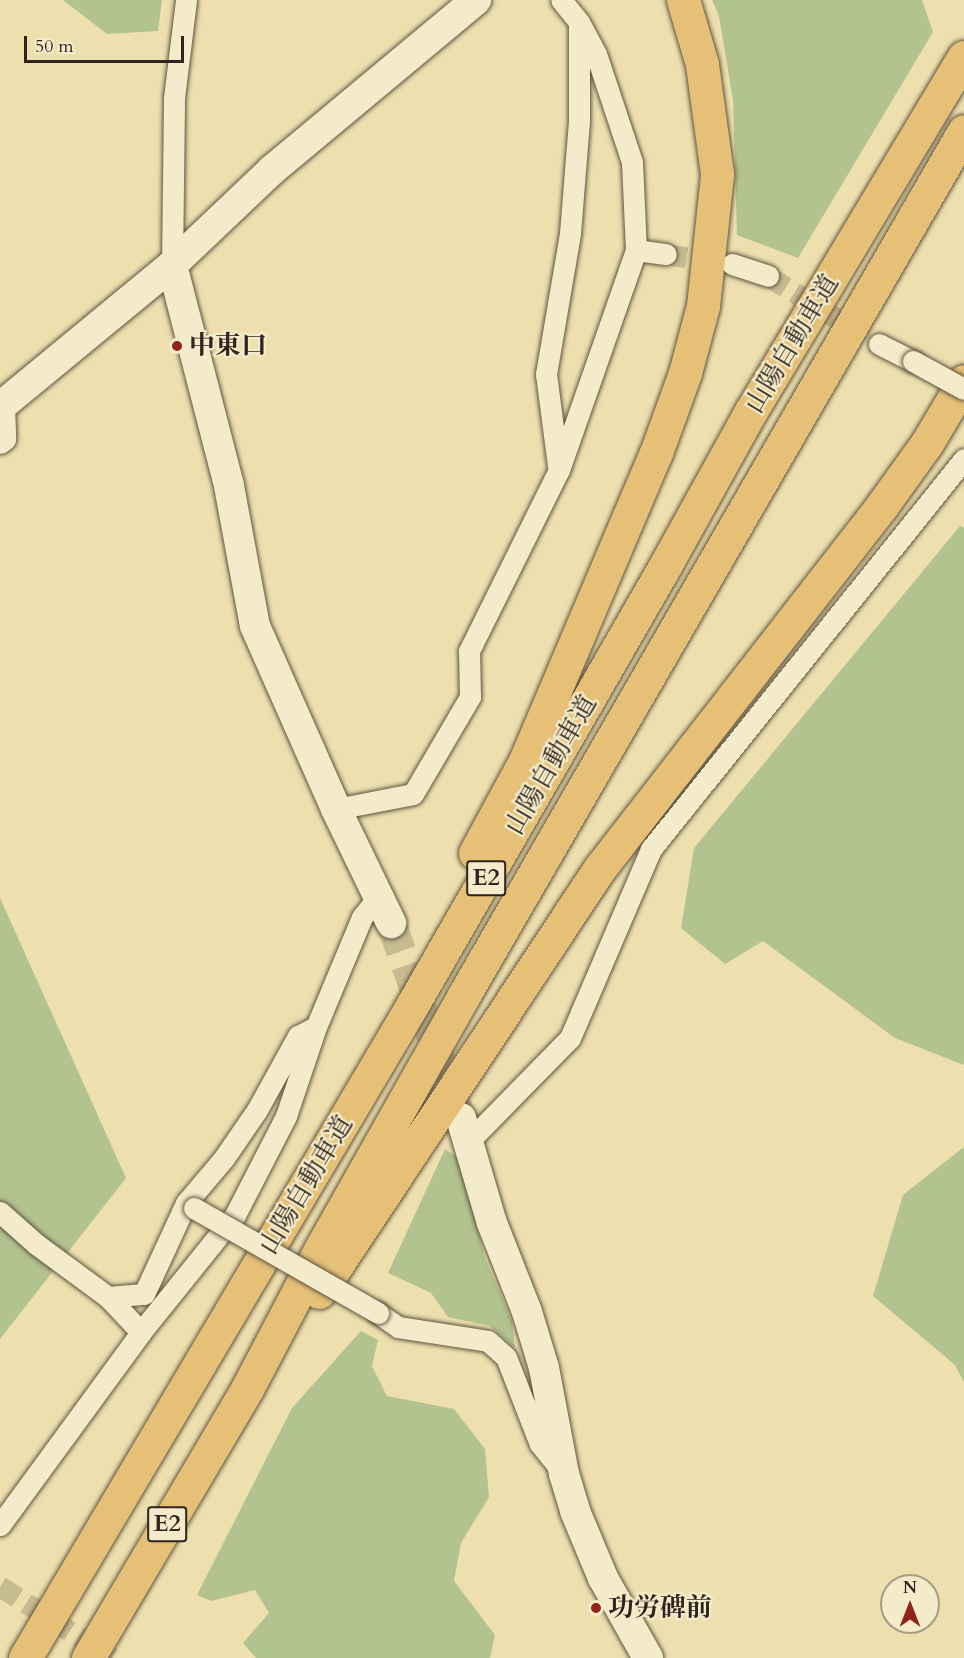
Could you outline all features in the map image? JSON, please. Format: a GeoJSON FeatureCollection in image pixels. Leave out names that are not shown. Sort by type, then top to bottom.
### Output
{"type":"FeatureCollection","features":[{"type":"Feature","properties":{"kind":"highway"},"geometry":{"type":"LineString","coordinates":[[24,1658],[348,1087],[525,761],[656,453],[685,373],[703,306],[717,174],[702,64],[683,0]]}},
{"type":"Feature","properties":{"kind":"highway","name":"山陽自動車道"},"geometry":{"type":"LineString","coordinates":[[24,1658],[410,1009],[665,566],[751,411],[964,57]]}},
{"type":"Feature","properties":{"kind":"highway","name":"山陽自動車道"},"geometry":{"type":"LineString","coordinates":[[88,1658],[247,1389],[321,1248],[464,995],[963,133]]}},
{"type":"Feature","properties":{"kind":"highway"},"geometry":{"type":"LineString","coordinates":[[247,1389],[308,1310],[600,868],[881,507],[927,443],[964,381]]}},
{"type":"Feature","properties":{"kind":"street"},"geometry":{"type":"LineString","coordinates":[[186,0],[174,98],[172,265],[229,486],[255,626],[336,809],[391,923]]}},
{"type":"Feature","properties":{"kind":"street"},"geometry":{"type":"LineString","coordinates":[[0,443],[5,439],[1,404],[172,265],[272,170],[476,0]]}},
{"type":"Feature","properties":{"kind":"street"},"geometry":{"type":"LineString","coordinates":[[336,809],[413,794],[470,697],[469,651],[558,470],[636,250],[632,162],[596,54],[579,22],[561,0]]}},
{"type":"Feature","properties":{"kind":"street"},"geometry":{"type":"LineString","coordinates":[[558,470],[546,374],[570,233],[579,120],[579,22]]}},
{"type":"Feature","properties":{"kind":"street"},"geometry":{"type":"LineString","coordinates":[[636,250],[666,254]]}},
{"type":"Feature","properties":{"kind":"street"},"geometry":{"type":"LineString","coordinates":[[732,264],[768,276]]}},
{"type":"Feature","properties":{"kind":"street"},"geometry":{"type":"LineString","coordinates":[[879,344],[964,389]]}},
{"type":"Feature","properties":{"kind":"street"},"geometry":{"type":"LineString","coordinates":[[648,1658],[603,1578],[575,1511],[564,1474],[544,1368],[527,1312],[492,1223],[465,1129],[570,1038],[651,849],[964,459]]}},
{"type":"Feature","properties":{"kind":"street"},"geometry":{"type":"LineString","coordinates":[[0,1525],[141,1332],[235,1215],[286,1116],[316,1027],[362,917],[378,897]]}},
{"type":"Feature","properties":{"kind":"street"},"geometry":{"type":"LineString","coordinates":[[108,1297],[144,1294],[190,1206],[257,1110],[298,1036],[316,1027]]}},
{"type":"Feature","properties":{"kind":"street"},"geometry":{"type":"LineString","coordinates":[[190,1206],[378,1312],[398,1327],[488,1341],[506,1357],[540,1444],[564,1474]]}},
{"type":"Feature","properties":{"kind":"street"},"geometry":{"type":"LineString","coordinates":[[0,1212],[36,1244],[108,1297],[141,1332]]}},
{"type":"Feature","properties":{"kind":"green space"},"geometry":{"type":"Polygon","coordinates":[[[63,0],[162,0],[158,31],[107,34],[63,0]]]}},
{"type":"Feature","properties":{"kind":"green space"},"geometry":{"type":"Polygon","coordinates":[[[712,0],[922,0],[933,32],[798,258],[737,235],[733,100],[719,16],[712,0]]]}},
{"type":"Feature","properties":{"kind":"green space"},"geometry":{"type":"Polygon","coordinates":[[[960,526],[964,528],[964,1065],[895,1038],[763,941],[725,964],[681,928],[694,848],[960,526]]]}},
{"type":"Feature","properties":{"kind":"green space"},"geometry":{"type":"Polygon","coordinates":[[[0,898],[126,1178],[0,1339],[0,898]]]}},
{"type":"Feature","properties":{"kind":"green space"},"geometry":{"type":"Polygon","coordinates":[[[964,1147],[964,1382],[955,1365],[873,1296],[903,1195],[964,1147]]]}},
{"type":"Feature","properties":{"kind":"green space"},"geometry":{"type":"Polygon","coordinates":[[[445,1149],[461,1160],[485,1258],[512,1321],[515,1348],[490,1326],[448,1317],[431,1293],[388,1273],[445,1149]]]}},
{"type":"Feature","properties":{"kind":"green space"},"geometry":{"type":"Polygon","coordinates":[[[361,1331],[378,1340],[372,1366],[387,1396],[454,1409],[485,1449],[489,1497],[461,1543],[454,1581],[495,1635],[490,1658],[256,1658],[243,1643],[269,1613],[255,1590],[211,1601],[197,1595],[292,1408],[361,1331]]]}},
{"type":"Feature","properties":{"kind":"tunnel"},"geometry":{"type":"LineString","coordinates":[[666,254],[719,262]]}},
{"type":"Feature","properties":{"kind":"tunnel"},"geometry":{"type":"LineString","coordinates":[[768,276],[879,344]]}},
{"type":"Feature","properties":{"kind":"tunnel"},"geometry":{"type":"LineString","coordinates":[[391,923],[458,1109]]}},
{"type":"Feature","properties":{"kind":"tunnel"},"geometry":{"type":"LineString","coordinates":[[0,1586],[112,1658]]}},
{"type":"Feature","properties":{"kind":"place","name":"中東口"},"geometry":{"type":"Point","coordinates":[177,346]}},
{"type":"Feature","properties":{"kind":"place","name":"功労碑前"},"geometry":{"type":"Point","coordinates":[596,1608]}}]}
